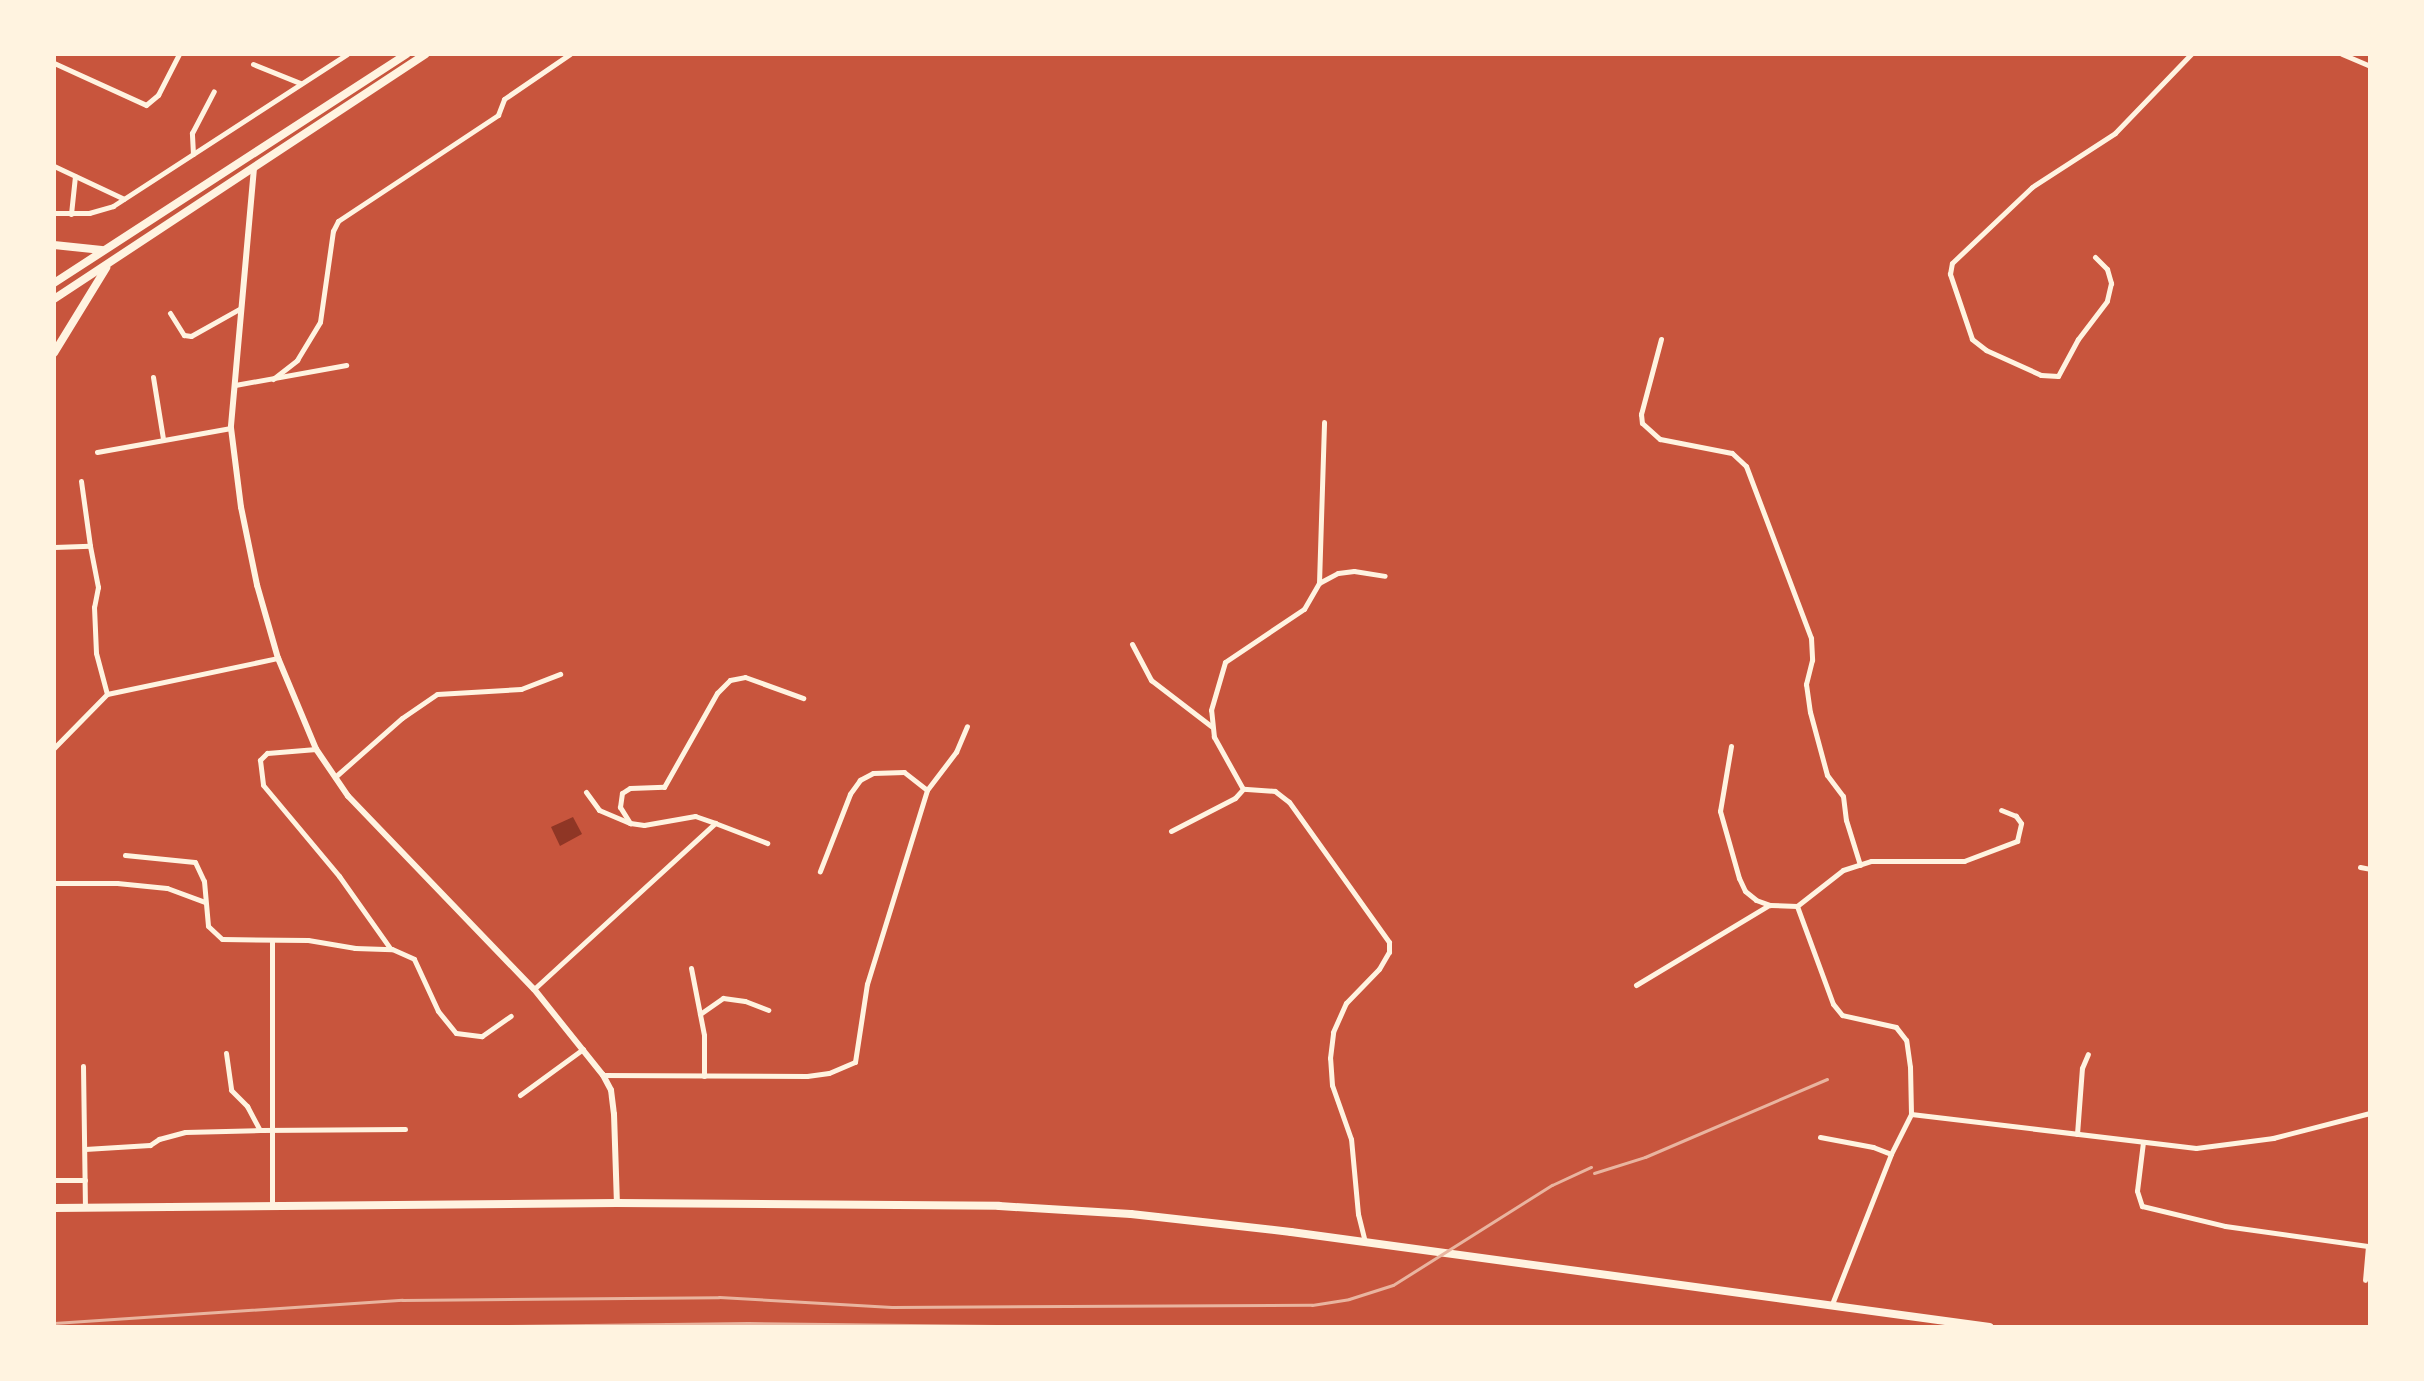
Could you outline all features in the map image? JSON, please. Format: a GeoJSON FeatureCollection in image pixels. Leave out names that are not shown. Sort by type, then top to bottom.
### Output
{"type":"FeatureCollection","features":[{"type":"Feature","properties":{"kind":"main road"},"geometry":{"type":"LineString","coordinates":[[54,283],[406,54]]}},
{"type":"Feature","properties":{"kind":"main road"},"geometry":{"type":"LineString","coordinates":[[54,299],[425,54]]}},
{"type":"Feature","properties":{"kind":"main road"},"geometry":{"type":"LineString","coordinates":[[54,245],[103,251]]}},
{"type":"Feature","properties":{"kind":"main road"},"geometry":{"type":"LineString","coordinates":[[54,353],[108,264]]}},
{"type":"Feature","properties":{"kind":"main road"},"geometry":{"type":"LineString","coordinates":[[54,1208],[617,1203],[999,1206],[1131,1214],[1990,1327]]}},
{"type":"Feature","properties":{"kind":"street"},"geometry":{"type":"LineString","coordinates":[[54,63],[146,105],[158,95],[179,54]]}},
{"type":"Feature","properties":{"kind":"street"},"geometry":{"type":"LineString","coordinates":[[54,213],[104,209],[124,199],[347,54]]}},
{"type":"Feature","properties":{"kind":"street"},"geometry":{"type":"LineString","coordinates":[[273,379],[297,360],[320,322],[333,231],[338,221],[498,115],[504,99],[570,54]]}},
{"type":"Feature","properties":{"kind":"street"},"geometry":{"type":"LineString","coordinates":[[2095,257],[2107,269],[2111,283],[2107,301],[2078,339],[2058,376],[2041,375],[1986,350],[1972,339],[1950,274],[1952,263],[2032,187],[2115,133],[2191,54]]}},
{"type":"Feature","properties":{"kind":"street"},"geometry":{"type":"LineString","coordinates":[[2342,54],[2370,66]]}},
{"type":"Feature","properties":{"kind":"street"},"geometry":{"type":"LineString","coordinates":[[253,64],[290,82],[303,83]]}},
{"type":"Feature","properties":{"kind":"street"},"geometry":{"type":"LineString","coordinates":[[193,154],[192,133],[214,91]]}},
{"type":"Feature","properties":{"kind":"street"},"geometry":{"type":"LineString","coordinates":[[54,166],[124,199]]}},
{"type":"Feature","properties":{"kind":"street"},"geometry":{"type":"LineString","coordinates":[[254,168],[231,428],[243,520],[278,658],[316,749],[348,796],[534,989],[603,1075],[611,1090],[614,1114],[617,1203]]}},
{"type":"Feature","properties":{"kind":"street"},"geometry":{"type":"LineString","coordinates":[[71,214],[75,176]]}},
{"type":"Feature","properties":{"kind":"street"},"geometry":{"type":"LineString","coordinates":[[170,313],[184,335],[191,336],[241,308]]}},
{"type":"Feature","properties":{"kind":"street"},"geometry":{"type":"LineString","coordinates":[[1661,339],[1641,414],[1642,423],[1660,439],[1732,453],[1746,466],[1811,638],[1812,660],[1806,684],[1810,712],[1827,775],[1843,796],[1846,820],[1860,865]]}},
{"type":"Feature","properties":{"kind":"street"},"geometry":{"type":"LineString","coordinates":[[234,386],[346,365]]}},
{"type":"Feature","properties":{"kind":"street"},"geometry":{"type":"LineString","coordinates":[[153,377],[163,439]]}},
{"type":"Feature","properties":{"kind":"street"},"geometry":{"type":"LineString","coordinates":[[1211,726],[1211,710],[1225,662],[1304,609],[1319,583],[1324,422]]}},
{"type":"Feature","properties":{"kind":"street"},"geometry":{"type":"LineString","coordinates":[[97,452],[231,428]]}},
{"type":"Feature","properties":{"kind":"street"},"geometry":{"type":"LineString","coordinates":[[81,481],[98,587],[94,607],[96,653],[107,694]]}},
{"type":"Feature","properties":{"kind":"street"},"geometry":{"type":"LineString","coordinates":[[54,547],[90,546]]}},
{"type":"Feature","properties":{"kind":"street"},"geometry":{"type":"LineString","coordinates":[[1319,583],[1338,573],[1354,571],[1385,576]]}},
{"type":"Feature","properties":{"kind":"street"},"geometry":{"type":"LineString","coordinates":[[1132,644],[1151,680],[1211,726],[1243,789]]}},
{"type":"Feature","properties":{"kind":"street"},"geometry":{"type":"LineString","coordinates":[[54,748],[107,694],[278,658]]}},
{"type":"Feature","properties":{"kind":"street"},"geometry":{"type":"LineString","coordinates":[[335,777],[402,718],[437,694],[521,689],[560,674]]}},
{"type":"Feature","properties":{"kind":"street"},"geometry":{"type":"LineString","coordinates":[[630,823],[620,807],[622,793],[630,788],[664,787],[717,693],[730,680],[745,677],[803,698]]}},
{"type":"Feature","properties":{"kind":"street"},"geometry":{"type":"LineString","coordinates":[[603,1075],[807,1076],[829,1073],[855,1062],[867,984],[927,790],[956,752],[967,726]]}},
{"type":"Feature","properties":{"kind":"street"},"geometry":{"type":"LineString","coordinates":[[1731,746],[1720,811],[1745,891],[1770,905],[1797,906],[1826,881],[1871,861],[1964,861],[2017,841],[2021,823],[2001,810]]}},
{"type":"Feature","properties":{"kind":"street"},"geometry":{"type":"LineString","coordinates":[[316,749],[267,753],[260,760],[263,785],[339,876],[391,949]]}},
{"type":"Feature","properties":{"kind":"street"},"geometry":{"type":"LineString","coordinates":[[820,871],[850,794],[860,780],[873,773],[904,772],[927,790]]}},
{"type":"Feature","properties":{"kind":"street"},"geometry":{"type":"LineString","coordinates":[[1171,831],[1235,798],[1243,789]]}},
{"type":"Feature","properties":{"kind":"street"},"geometry":{"type":"LineString","coordinates":[[1243,789],[1281,794],[1383,928],[1389,942],[1389,952],[1379,969],[1346,1003],[1333,1032],[1330,1058],[1332,1085],[1351,1139],[1358,1214],[1365,1243]]}},
{"type":"Feature","properties":{"kind":"street"},"geometry":{"type":"LineString","coordinates":[[586,792],[599,810],[630,823],[644,825],[695,816],[767,843]]}},
{"type":"Feature","properties":{"kind":"street"},"geometry":{"type":"LineString","coordinates":[[534,989],[715,823]]}},
{"type":"Feature","properties":{"kind":"street"},"geometry":{"type":"LineString","coordinates":[[125,855],[195,862],[204,881],[208,926],[222,939],[272,942],[308,940],[355,948],[391,949],[414,959],[438,1011],[456,1033],[482,1036],[511,1016]]}},
{"type":"Feature","properties":{"kind":"street"},"geometry":{"type":"LineString","coordinates":[[2360,867],[2370,869]]}},
{"type":"Feature","properties":{"kind":"street"},"geometry":{"type":"LineString","coordinates":[[54,883],[117,883],[167,888],[205,902]]}},
{"type":"Feature","properties":{"kind":"street"},"geometry":{"type":"LineString","coordinates":[[1636,985],[1770,905]]}},
{"type":"Feature","properties":{"kind":"street"},"geometry":{"type":"LineString","coordinates":[[1797,906],[1833,1004],[1842,1015],[1896,1027],[1906,1040],[1911,1114],[1891,1154],[1832,1304]]}},
{"type":"Feature","properties":{"kind":"street"},"geometry":{"type":"LineString","coordinates":[[272,942],[272,1207]]}},
{"type":"Feature","properties":{"kind":"street"},"geometry":{"type":"LineString","coordinates":[[691,968],[700,1014],[704,1076]]}},
{"type":"Feature","properties":{"kind":"street"},"geometry":{"type":"LineString","coordinates":[[700,1014],[723,998],[735,998],[768,1010]]}},
{"type":"Feature","properties":{"kind":"street"},"geometry":{"type":"LineString","coordinates":[[520,1095],[583,1049]]}},
{"type":"Feature","properties":{"kind":"street"},"geometry":{"type":"LineString","coordinates":[[226,1053],[231,1090],[247,1106],[260,1130]]}},
{"type":"Feature","properties":{"kind":"street"},"geometry":{"type":"LineString","coordinates":[[2077,1134],[2082,1068],[2088,1054]]}},
{"type":"Feature","properties":{"kind":"street"},"geometry":{"type":"LineString","coordinates":[[83,1066],[85,1208]]}},
{"type":"Feature","properties":{"kind":"street"},"geometry":{"type":"LineString","coordinates":[[1911,1114],[2196,1148],[2273,1138],[2370,1113]]}},
{"type":"Feature","properties":{"kind":"street"},"geometry":{"type":"LineString","coordinates":[[85,1149],[150,1145],[159,1139],[185,1132],[405,1129]]}},
{"type":"Feature","properties":{"kind":"street"},"geometry":{"type":"LineString","coordinates":[[1820,1137],[1873,1147],[1891,1154]]}},
{"type":"Feature","properties":{"kind":"street"},"geometry":{"type":"LineString","coordinates":[[2143,1142],[2137,1191],[2142,1206],[2225,1226],[2368,1246],[2365,1280]]}},
{"type":"Feature","properties":{"kind":"street"},"geometry":{"type":"LineString","coordinates":[[54,1180],[85,1180]]}},
{"type":"Feature","properties":{"kind":"shaded area"},"geometry":{"type":"Polygon","coordinates":[[[573,817],[582,834],[560,846],[551,827],[573,817]]]}},
{"type":"Feature","properties":{"kind":"railway"},"geometry":{"type":"LineString","coordinates":[[1594,1173],[1645,1157],[1827,1079]]}},
{"type":"Feature","properties":{"kind":"railway"},"geometry":{"type":"LineString","coordinates":[[54,1323],[402,1300],[719,1297],[892,1307],[1312,1305],[1349,1299],[1393,1285],[1552,1185],[1591,1167]]}},
{"type":"Feature","properties":{"kind":"railway"},"geometry":{"type":"LineString","coordinates":[[425,1327],[748,1323],[1058,1327]]}}]}
